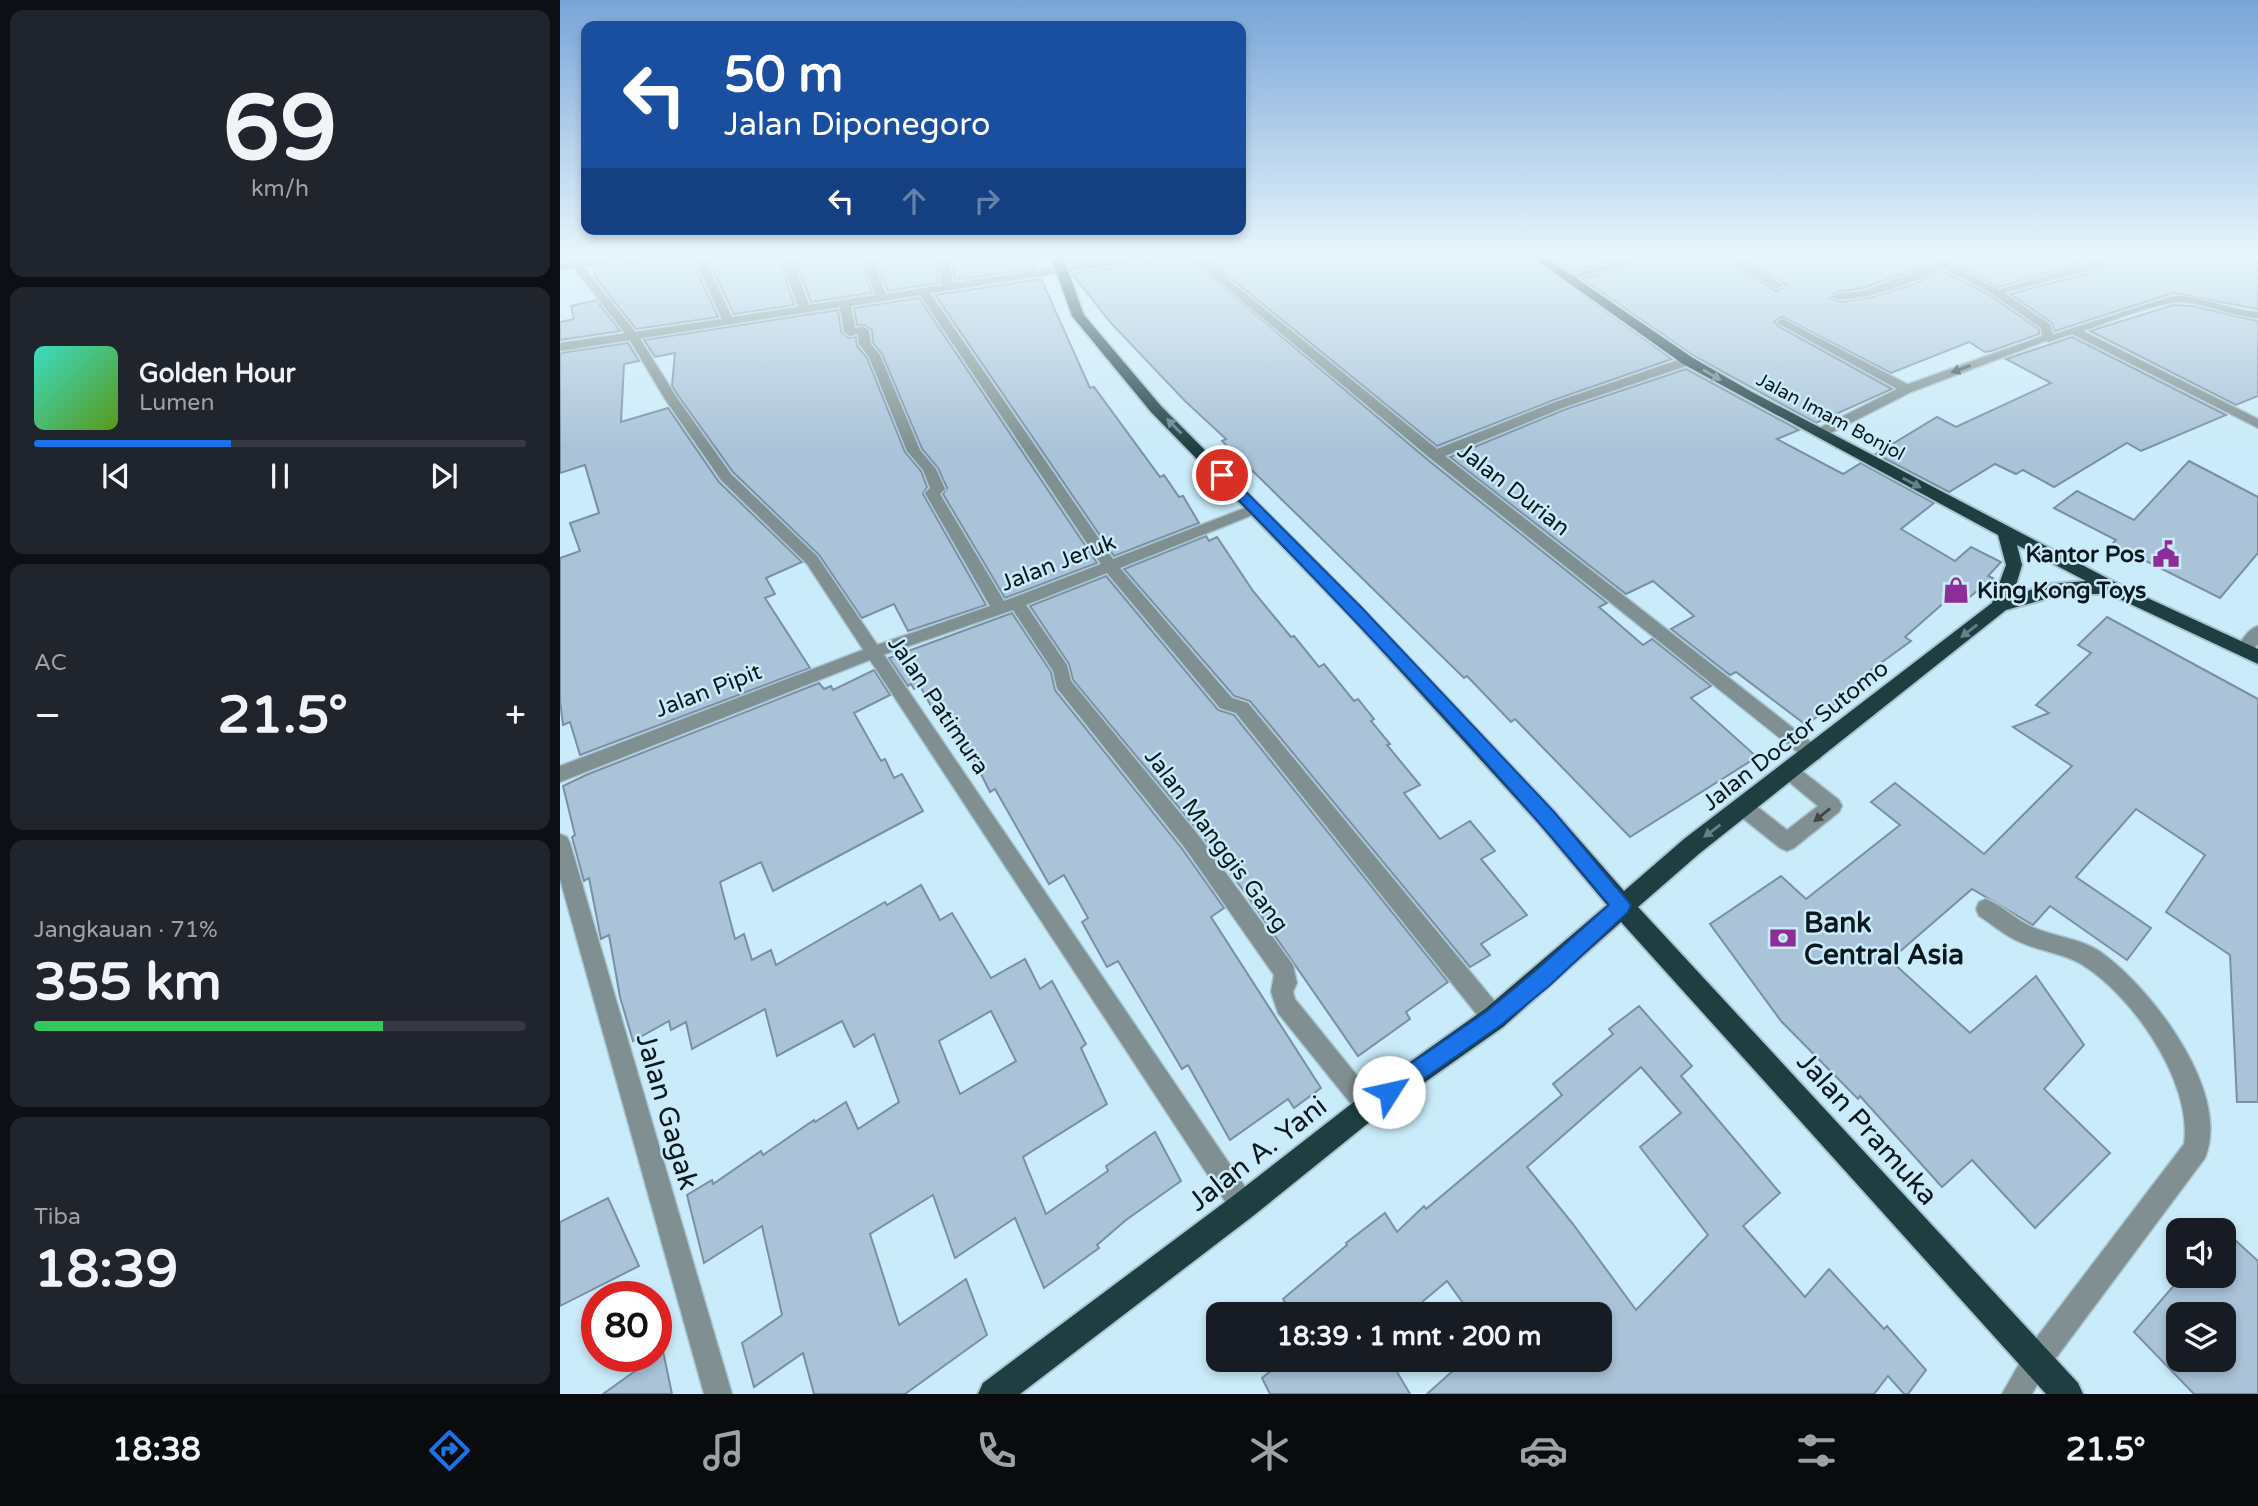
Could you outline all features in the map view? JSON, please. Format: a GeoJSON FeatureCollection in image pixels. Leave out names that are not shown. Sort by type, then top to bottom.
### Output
{"type":"FeatureCollection","features":[{"type":"Feature","properties":{"kind":"highway","name":"Jalan Pramuka"},"geometry":{"type":"LineString","coordinates":[[1081,319],[1157,409],[1356,611],[1547,818],[1621,905],[2067,1394]]}},
{"type":"Feature","properties":{"kind":"highway","name":"Jalan Imam Bonjol"},"geometry":{"type":"LineString","coordinates":[[1626,319],[1688,361],[2122,593]]}},
{"type":"Feature","properties":{"kind":"highway"},"geometry":{"type":"LineString","coordinates":[[2000,606],[2014,565],[2006,532]]}},
{"type":"Feature","properties":{"kind":"highway","name":"Jalan Doctor Sutomo"},"geometry":{"type":"LineString","coordinates":[[1621,905],[2000,606],[2043,590],[2062,587],[2091,587],[2122,593]]}},
{"type":"Feature","properties":{"kind":"highway"},"geometry":{"type":"LineString","coordinates":[[2122,593],[2251,653]]}},
{"type":"Feature","properties":{"kind":"highway","name":"Jalan A. Yani"},"geometry":{"type":"LineString","coordinates":[[993,1394],[1243,1206],[1368,1107],[1494,1018],[1542,979],[1621,905]]}},
{"type":"Feature","properties":{"kind":"street","name":"Jalan Patimura"},"geometry":{"type":"LineString","coordinates":[[618,319],[633,336],[671,399],[726,477],[812,560],[1243,1206]]}},
{"type":"Feature","properties":{"kind":"street"},"geometry":{"type":"LineString","coordinates":[[560,347],[748,319]]}},
{"type":"Feature","properties":{"kind":"street","name":"Jalan Manggis Gang"},"geometry":{"type":"LineString","coordinates":[[848,319],[850,332],[863,330],[865,344],[870,354],[874,355],[914,451],[929,469],[938,489],[932,493],[1009,606],[1061,670],[1063,683],[1192,842],[1285,972],[1286,982],[1282,992],[1286,1005],[1368,1107]]}},
{"type":"Feature","properties":{"kind":"street"},"geometry":{"type":"LineString","coordinates":[[943,319],[1111,566],[1226,703],[1242,708],[1494,1018]]}},
{"type":"Feature","properties":{"kind":"street","name":"Jalan Durian"},"geometry":{"type":"LineString","coordinates":[[1270,319],[1435,455],[1812,754]]}},
{"type":"Feature","properties":{"kind":"street"},"geometry":{"type":"LineString","coordinates":[[2037,319],[2047,327],[2048,338]]}},
{"type":"Feature","properties":{"kind":"street"},"geometry":{"type":"LineString","coordinates":[[1820,433],[1907,389],[2048,338],[2111,319]]}},
{"type":"Feature","properties":{"kind":"street"},"geometry":{"type":"LineString","coordinates":[[1783,322],[1907,389]]}},
{"type":"Feature","properties":{"kind":"street"},"geometry":{"type":"LineString","coordinates":[[2074,331],[2258,424]]}},
{"type":"Feature","properties":{"kind":"street"},"geometry":{"type":"LineString","coordinates":[[1435,455],[1534,412],[1688,361]]}},
{"type":"Feature","properties":{"kind":"street","name":"Jalan Jeruk"},"geometry":{"type":"LineString","coordinates":[[874,652],[1009,606],[1255,509]]}},
{"type":"Feature","properties":{"kind":"street"},"geometry":{"type":"LineString","coordinates":[[2251,653],[2258,632]]}},
{"type":"Feature","properties":{"kind":"street","name":"Jalan Pipit"},"geometry":{"type":"LineString","coordinates":[[560,774],[874,652]]}},
{"type":"Feature","properties":{"kind":"street"},"geometry":{"type":"LineString","coordinates":[[1744,807],[1787,842],[1832,806],[1790,772]]}},
{"type":"Feature","properties":{"kind":"street","name":"Jalan Gagak"},"geometry":{"type":"LineString","coordinates":[[560,844],[718,1394]]}},
{"type":"Feature","properties":{"kind":"street"},"geometry":{"type":"LineString","coordinates":[[1986,909],[2023,933],[2081,952],[2117,978],[2152,1019],[2168,1046],[2190,1089],[2199,1123],[2196,1149],[2037,1360],[2016,1394]]}},
{"type":"Feature","properties":{"kind":"building"},"geometry":{"type":"Polygon","coordinates":[[[574,319],[611,319],[620,331],[560,340],[560,322],[574,319]]]}},
{"type":"Feature","properties":{"kind":"building"},"geometry":{"type":"Polygon","coordinates":[[[628,319],[704,319],[636,329],[628,319]]]}},
{"type":"Feature","properties":{"kind":"building"},"geometry":{"type":"Polygon","coordinates":[[[779,319],[839,319],[841,332],[849,338],[856,337],[857,346],[867,358],[905,452],[921,471],[927,487],[923,494],[986,605],[908,631],[894,604],[862,618],[819,555],[733,472],[679,397],[672,386],[675,353],[655,357],[644,340],[779,319]]]}},
{"type":"Feature","properties":{"kind":"building"},"geometry":{"type":"Polygon","coordinates":[[[856,319],[933,319],[1097,563],[1005,598],[943,494],[947,488],[938,468],[922,449],[882,354],[873,343],[872,330],[864,325],[857,325],[856,319]]]}},
{"type":"Feature","properties":{"kind":"building"},"geometry":{"type":"Polygon","coordinates":[[[951,319],[1059,319],[1090,388],[1094,387],[1160,477],[1164,475],[1179,497],[1183,496],[1199,523],[1114,556],[951,319]]]}},
{"type":"Feature","properties":{"kind":"building"},"geometry":{"type":"Polygon","coordinates":[[[1108,319],[1261,319],[1428,460],[1607,603],[1599,607],[1643,645],[1652,639],[1711,686],[1691,698],[1757,757],[1630,837],[1515,719],[1511,722],[1467,676],[1464,678],[1222,441],[1226,439],[1185,401],[1108,319]]]}},
{"type":"Feature","properties":{"kind":"building"},"geometry":{"type":"Polygon","coordinates":[[[1281,319],[1616,319],[1672,359],[1554,400],[1437,446],[1281,319]]]}},
{"type":"Feature","properties":{"kind":"building"},"geometry":{"type":"Polygon","coordinates":[[[1640,319],[1779,319],[1774,322],[1778,326],[1892,389],[1816,423],[1694,356],[1640,319]]]}},
{"type":"Feature","properties":{"kind":"building"},"geometry":{"type":"Polygon","coordinates":[[[1786,319],[2025,319],[2039,329],[2039,334],[1991,351],[1985,352],[1969,342],[1891,373],[1786,319]]]}},
{"type":"Feature","properties":{"kind":"building"},"geometry":{"type":"Polygon","coordinates":[[[2046,319],[2092,319],[2055,331],[2052,323],[2046,319]]]}},
{"type":"Feature","properties":{"kind":"building"},"geometry":{"type":"Polygon","coordinates":[[[2128,319],[2258,321],[2258,396],[2236,405],[2090,331],[2128,319]]]}},
{"type":"Feature","properties":{"kind":"building"},"geometry":{"type":"Polygon","coordinates":[[[2072,337],[2226,415],[2141,451],[2127,443],[2054,487],[2023,470],[2016,474],[1995,464],[1949,492],[1876,454],[1937,417],[1956,427],[2051,383],[2006,359],[2072,337]]]}},
{"type":"Feature","properties":{"kind":"building"},"geometry":{"type":"Polygon","coordinates":[[[628,343],[639,361],[624,364],[621,422],[668,408],[719,482],[802,562],[766,578],[775,594],[765,598],[810,668],[580,755],[570,722],[563,725],[560,701],[560,558],[580,551],[570,523],[599,513],[585,465],[560,473],[560,353],[628,343]]]}},
{"type":"Feature","properties":{"kind":"building"},"geometry":{"type":"Polygon","coordinates":[[[1686,369],[1799,430],[1777,439],[1843,474],[1861,463],[1934,503],[1901,529],[1955,561],[1971,547],[2001,562],[1988,576],[1993,578],[1966,600],[1955,593],[1905,637],[1911,641],[1867,673],[1871,676],[1806,725],[1736,672],[1730,675],[1671,629],[1694,616],[1653,581],[1626,594],[1450,457],[1566,409],[1686,369]]]}},
{"type":"Feature","properties":{"kind":"building"},"geometry":{"type":"Polygon","coordinates":[[[2189,461],[2258,497],[2258,553],[2220,598],[2112,544],[2116,540],[2054,508],[2077,491],[2134,520],[2189,461]]]}},
{"type":"Feature","properties":{"kind":"building"},"geometry":{"type":"Polygon","coordinates":[[[1206,536],[1209,541],[1217,537],[1253,591],[1291,637],[1294,636],[1319,667],[1324,664],[1354,701],[1358,699],[1374,719],[1371,721],[1390,744],[1387,745],[1420,785],[1404,793],[1440,839],[1470,821],[1495,851],[1481,859],[1527,915],[1481,944],[1490,955],[1470,967],[1250,701],[1234,696],[1124,569],[1206,536]]]}},
{"type":"Feature","properties":{"kind":"building"},"geometry":{"type":"Polygon","coordinates":[[[1106,576],[1218,710],[1234,715],[1448,982],[1406,1012],[1410,1019],[1358,1056],[1201,834],[1073,680],[1069,664],[1030,606],[1106,576]]]}},
{"type":"Feature","properties":{"kind":"building"},"geometry":{"type":"Polygon","coordinates":[[[1012,613],[1051,672],[1055,690],[1183,850],[1224,908],[1211,917],[1321,1088],[1294,1108],[1288,1099],[1230,1140],[1188,1065],[1182,1069],[1118,961],[1107,967],[1082,922],[1088,918],[1064,875],[1049,884],[995,789],[990,792],[968,748],[965,750],[944,714],[937,717],[920,686],[914,689],[911,684],[908,686],[889,658],[1012,613]]]}},
{"type":"Feature","properties":{"kind":"building"},"geometry":{"type":"Polygon","coordinates":[[[2107,617],[2258,699],[2258,1102],[2237,1102],[2230,955],[2166,912],[2205,855],[2136,809],[2076,877],[2151,928],[2127,960],[2050,906],[2033,925],[1972,889],[1890,960],[1970,1033],[2036,976],[2084,1045],[2044,1089],[2110,1153],[2035,1228],[1972,1160],[1942,1187],[1860,1096],[1858,1099],[1781,1021],[1710,924],[1781,876],[1806,899],[1900,825],[1871,802],[1895,783],[1984,854],[2072,766],[2013,727],[2049,713],[2036,705],[2091,653],[2078,645],[2107,617]]]}},
{"type":"Feature","properties":{"kind":"building"},"geometry":{"type":"Polygon","coordinates":[[[874,670],[890,695],[854,713],[881,761],[885,759],[894,778],[902,774],[923,811],[773,891],[761,862],[720,882],[735,939],[744,934],[752,960],[771,950],[776,965],[885,902],[887,905],[921,885],[940,920],[952,913],[991,978],[1025,959],[1040,989],[1052,981],[1086,1044],[1081,1048],[1107,1104],[1023,1157],[1046,1214],[1108,1171],[1106,1166],[1155,1132],[1181,1181],[1126,1220],[1097,1245],[1099,1248],[1044,1288],[1015,1218],[955,1258],[933,1195],[870,1234],[899,1325],[966,1279],[987,1335],[905,1394],[814,1394],[803,1353],[754,1387],[742,1343],[782,1315],[762,1226],[704,1263],[687,1195],[712,1180],[713,1184],[761,1151],[763,1155],[846,1102],[858,1129],[899,1102],[874,1034],[854,1047],[842,1021],[777,1056],[765,1009],[692,1049],[686,1022],[671,1030],[669,1021],[633,1041],[620,997],[609,935],[601,939],[589,878],[584,881],[572,837],[575,835],[563,786],[819,683],[824,689],[831,686],[833,690],[874,670]],[[991,1011],[939,1041],[960,1094],[1016,1061],[991,1011]]]}},
{"type":"Feature","properties":{"kind":"building"},"geometry":{"type":"Polygon","coordinates":[[[1639,1006],[1692,1066],[1681,1076],[1780,1193],[1743,1226],[1805,1297],[1829,1269],[1884,1329],[1887,1326],[1926,1370],[1908,1394],[1904,1394],[1888,1376],[1874,1394],[1427,1394],[1452,1372],[1612,1372],[1612,1302],[1462,1302],[1447,1281],[1422,1302],[1285,1302],[1283,1299],[1347,1245],[1346,1243],[1385,1213],[1397,1232],[1424,1206],[1426,1209],[1562,1095],[1553,1084],[1613,1034],[1609,1029],[1639,1006]],[[1641,1067],[1527,1167],[1636,1310],[1708,1235],[1640,1147],[1681,1113],[1641,1067]]]}},
{"type":"Feature","properties":{"kind":"building"},"geometry":{"type":"Polygon","coordinates":[[[608,1198],[639,1266],[609,1281],[581,1281],[581,1295],[560,1306],[560,1222],[608,1198]]]}},
{"type":"Feature","properties":{"kind":"building"},"geometry":{"type":"Polygon","coordinates":[[[2236,1241],[2258,1261],[2258,1394],[2194,1394],[2173,1372],[2236,1372],[2236,1302],[2166,1302],[2166,1365],[2134,1332],[2172,1288],[2236,1288],[2236,1241]]]}},
{"type":"Feature","properties":{"kind":"building"},"geometry":{"type":"Polygon","coordinates":[[[634,1372],[667,1372],[672,1394],[603,1394],[634,1372]]]}},
{"type":"Feature","properties":{"kind":"building"},"geometry":{"type":"Polygon","coordinates":[[[1269,1372],[1397,1372],[1410,1394],[1270,1394],[1262,1378],[1269,1372]]]}},
{"type":"Feature","properties":{"kind":"place","name":"Kantor Pos"},"geometry":{"type":"Point","coordinates":[2166,554]}},
{"type":"Feature","properties":{"kind":"place","name":"King Kong Toys"},"geometry":{"type":"Point","coordinates":[1956,590]}},
{"type":"Feature","properties":{"kind":"place","name":"Bank Central Asia"},"geometry":{"type":"Point","coordinates":[1783,938]}},
{"type":"Feature","properties":{"kind":"route"},"geometry":{"type":"LineString","coordinates":[[1222,475],[1356,611],[1547,818],[1621,905],[1542,979],[1494,1018],[1389,1092]]}}]}
